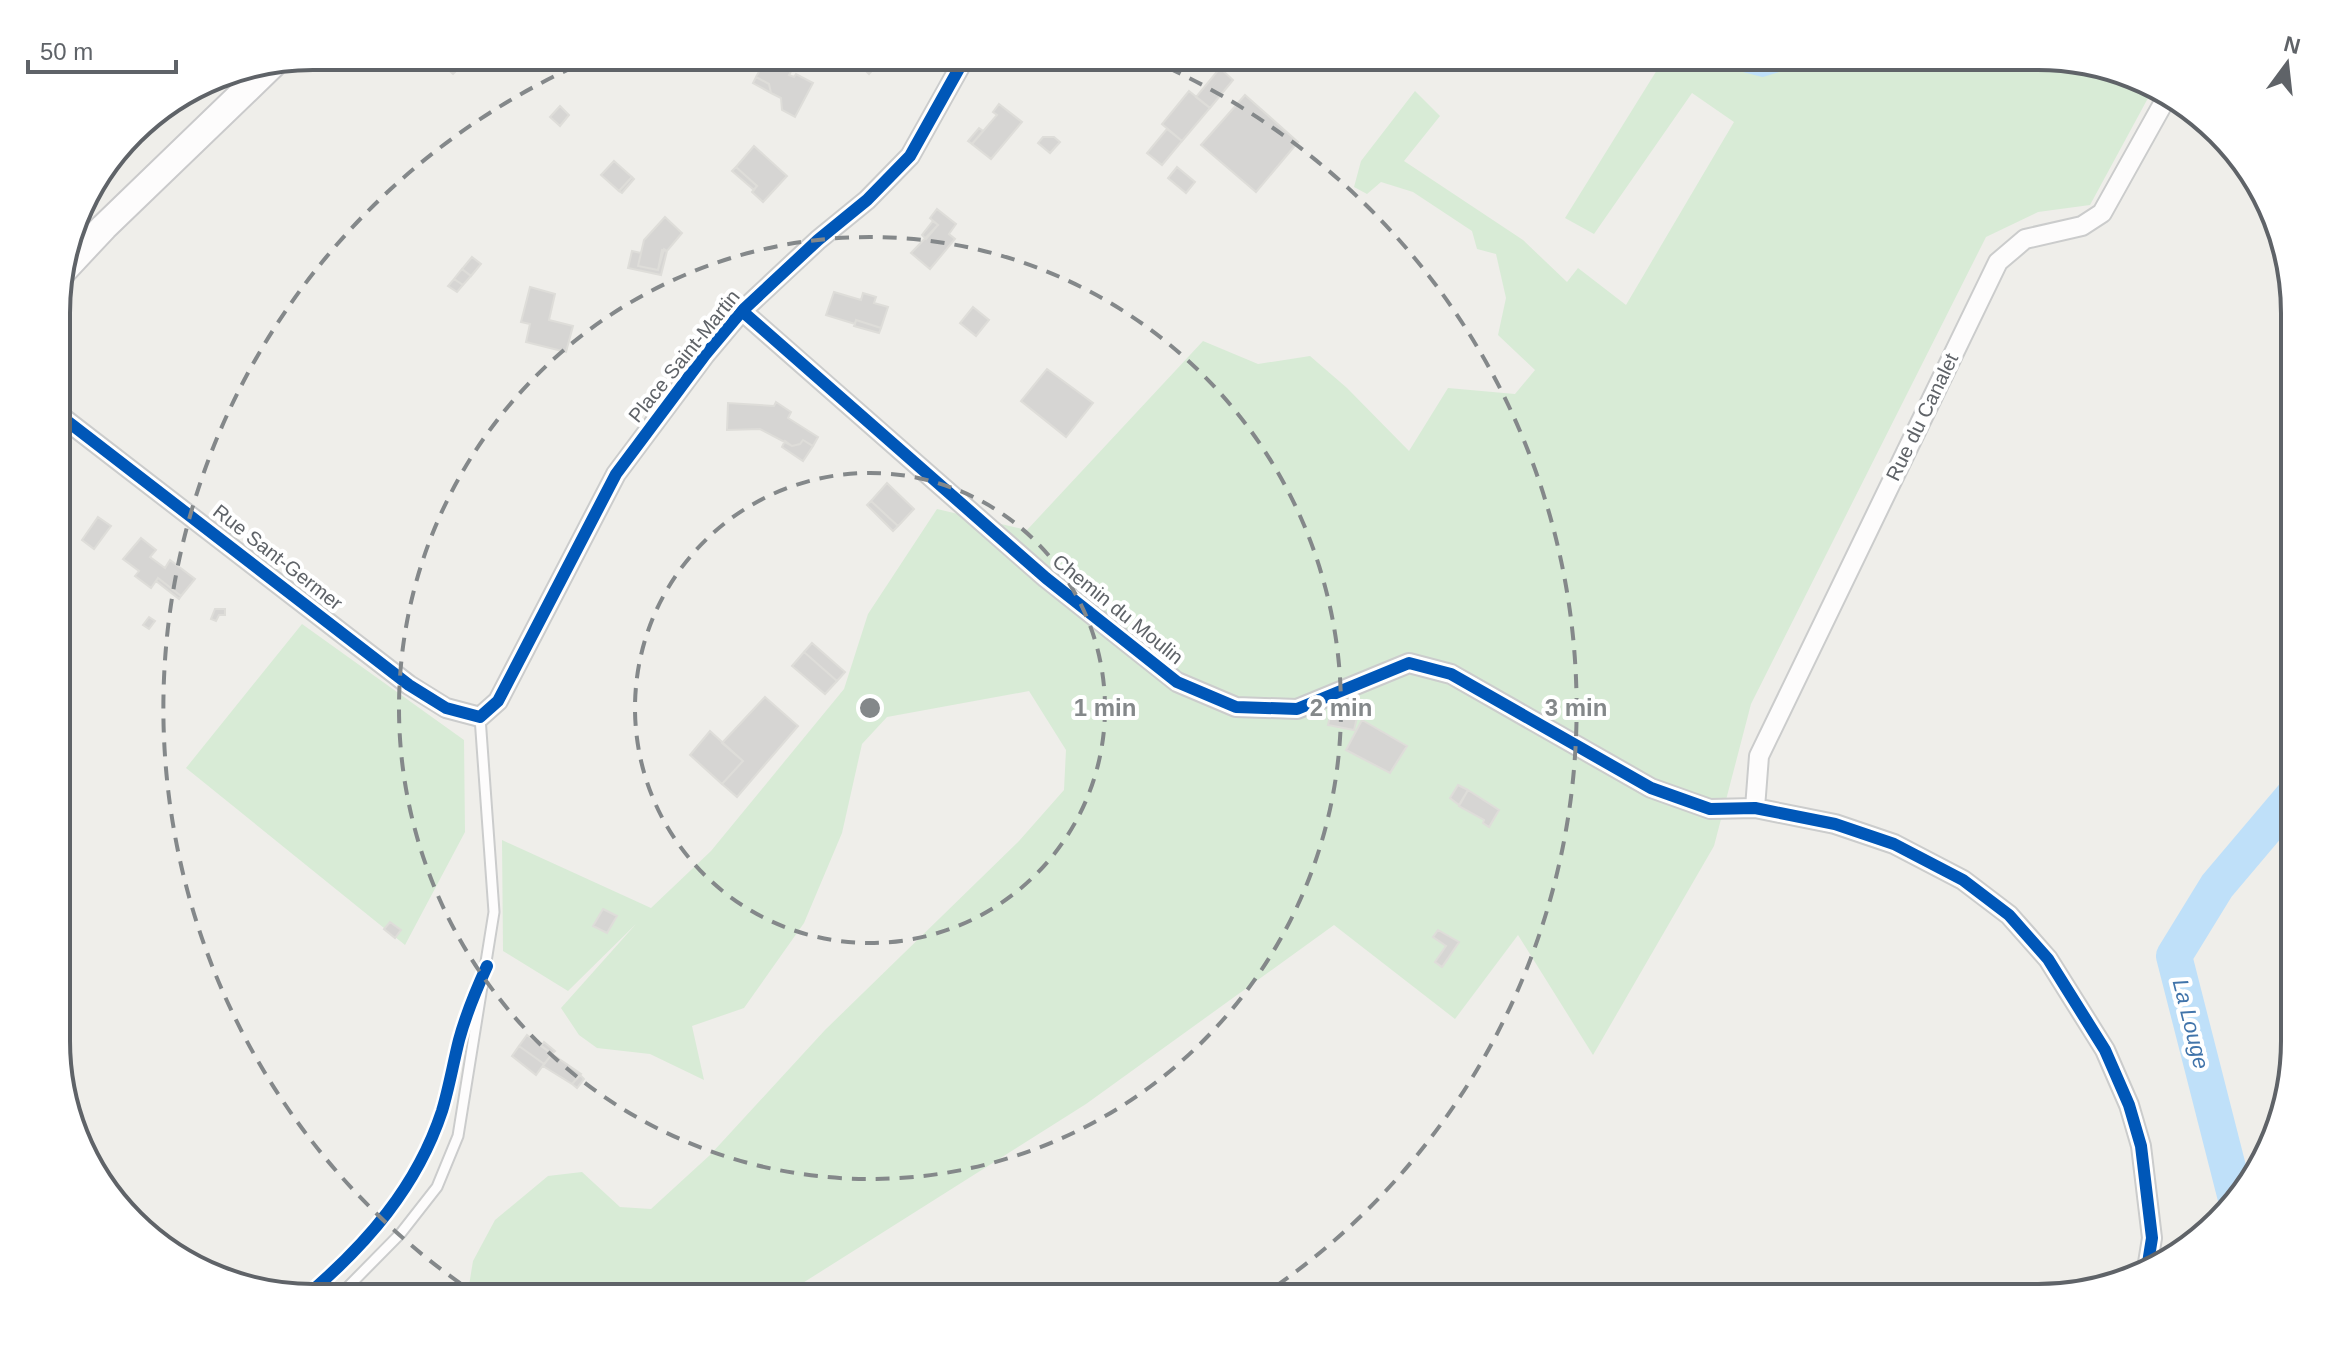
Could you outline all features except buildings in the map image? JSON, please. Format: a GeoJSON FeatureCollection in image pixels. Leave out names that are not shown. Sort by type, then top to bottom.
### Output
{"type":"FeatureCollection","features":[{"type":"Feature","properties":{"kind":"street","name":"Place Saint-Martin"},"geometry":{"type":"LineString","coordinates":[[480,717],[498,701],[616,474],[742,311],[818,240],[867,200],[910,156],[958,70]]}},
{"type":"Feature","properties":{"kind":"street"},"geometry":{"type":"LineString","coordinates":[[77,256],[261,76]]}},
{"type":"Feature","properties":{"kind":"street","name":"Rue du Canalet"},"geometry":{"type":"LineString","coordinates":[[1755,808],[1759,756],[1998,262],[2025,239],[2082,226],[2102,213],[2163,105]]}},
{"type":"Feature","properties":{"kind":"street","name":"Chemin du Moulin"},"geometry":{"type":"LineString","coordinates":[[742,311],[1046,578],[1177,682],[1236,707],[1297,709],[1409,663],[1451,674],[1651,788],[1710,809],[1755,808],[1835,824],[1894,844],[1963,880],[2009,915],[2048,959],[2105,1050],[2129,1105],[2141,1146],[2152,1238],[2149,1257]]}},
{"type":"Feature","properties":{"kind":"street","name":"Rue Sant-Germer"},"geometry":{"type":"LineString","coordinates":[[70,423],[409,685],[446,708],[480,717]]}},
{"type":"Feature","properties":{"kind":"lane"},"geometry":{"type":"LineString","coordinates":[[351,1284],[401,1233],[437,1187],[458,1136],[494,912],[480,717]]}},
{"type":"Feature","properties":{"kind":"green space"},"geometry":{"type":"Polygon","coordinates":[[[1657,70],[2038,70],[2101,78],[2149,97],[2090,205],[2038,212],[1986,237],[1751,704],[1714,846],[1593,1055],[1518,935],[1455,1019],[1334,925],[1086,1104],[802,1284],[469,1284],[473,1261],[495,1220],[548,1176],[582,1172],[620,1207],[651,1209],[710,1155],[825,1030],[1019,841],[1064,790],[1066,750],[1029,691],[887,717],[862,744],[842,833],[804,923],[744,1008],[692,1026],[704,1080],[650,1054],[597,1048],[579,1035],[561,1008],[636,924],[568,991],[503,951],[502,840],[651,908],[711,851],[844,689],[868,614],[937,509],[1027,530],[1203,341],[1258,364],[1310,356],[1347,388],[1409,451],[1448,388],[1515,394],[1535,370],[1498,335],[1506,298],[1496,254],[1477,249],[1472,231],[1413,192],[1381,182],[1367,194],[1354,187],[1361,161],[1415,91],[1440,116],[1404,161],[1523,240],[1567,282],[1578,268],[1626,305],[1734,122],[1692,93],[1594,234],[1565,218],[1657,70]]]}},
{"type":"Feature","properties":{"kind":"green space"},"geometry":{"type":"Polygon","coordinates":[[[302,624],[464,740],[465,832],[405,945],[186,768],[302,624]]]}},
{"type":"Feature","properties":{"kind":"waterway"},"geometry":{"type":"LineString","coordinates":[[1747,70],[1763,74],[1775,70]]}},
{"type":"Feature","properties":{"kind":"waterway","name":"La Louge"},"geometry":{"type":"LineString","coordinates":[[2233,1186],[2174,956],[2217,886],[2280,812]]}},
{"type":"Feature","properties":{"kind":"cycle path"},"geometry":{"type":"LineString","coordinates":[[70,423],[409,685],[446,708],[480,717],[498,701],[616,474],[742,311],[818,240],[867,200],[910,156],[958,70]]}},
{"type":"Feature","properties":{"kind":"cycle path"},"geometry":{"type":"LineString","coordinates":[[742,311],[1046,578],[1177,682],[1236,707],[1297,709],[1409,663],[1451,674],[1651,788],[1710,809],[1755,808],[1835,824],[1894,844],[1963,880],[2009,915],[2048,959],[2105,1050],[2129,1105],[2141,1146],[2152,1238],[2149,1257]]}},
{"type":"Feature","properties":{"kind":"cycle path"},"geometry":{"type":"LineString","coordinates":[[320,1284],[369,1235],[419,1165],[442,1111],[462,1030],[487,966]]}}]}
